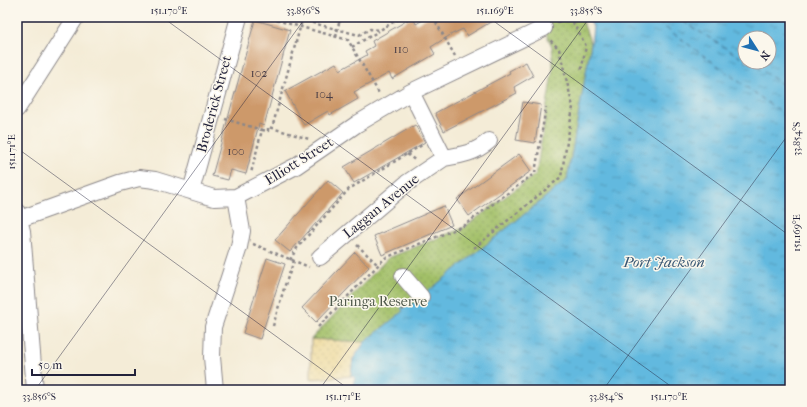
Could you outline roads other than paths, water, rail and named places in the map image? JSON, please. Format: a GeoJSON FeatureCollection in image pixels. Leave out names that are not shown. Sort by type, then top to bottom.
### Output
{"type":"FeatureCollection","features":[{"type":"Feature","properties":{"kind":"street"},"geometry":{"type":"LineString","coordinates":[[17,109],[76,17]]}},
{"type":"Feature","properties":{"kind":"street","name":"Broderick Street"},"geometry":{"type":"LineString","coordinates":[[191,191],[239,17]]}},
{"type":"Feature","properties":{"kind":"street","name":"Elliott Street"},"geometry":{"type":"LineString","coordinates":[[18,217],[134,179],[155,180],[214,198],[241,194],[296,166],[386,106],[411,92],[544,28]]}},
{"type":"Feature","properties":{"kind":"street"},"geometry":{"type":"LineString","coordinates":[[411,92],[444,158]]}},
{"type":"Feature","properties":{"kind":"street","name":"Laggan Avenue"},"geometry":{"type":"LineString","coordinates":[[317,263],[407,183],[444,158],[468,154],[489,141]]}},
{"type":"Feature","properties":{"kind":"street"},"geometry":{"type":"LineString","coordinates":[[215,390],[212,357],[213,327],[241,238],[241,194]]}},
{"type":"Feature","properties":{"kind":"street"},"geometry":{"type":"LineString","coordinates":[[18,217],[22,231],[35,390]]}},
{"type":"Feature","properties":{"kind":"street"},"geometry":{"type":"LineString","coordinates":[[403,276],[421,297]]}},
{"type":"Feature","properties":{"kind":"water","name":"Port Jackson"},"geometry":{"type":"Polygon","coordinates":[[[588,17],[790,17],[790,390],[352,390],[355,377],[351,376],[353,359],[365,342],[403,311],[401,308],[409,302],[411,305],[567,180],[593,27],[588,17]]]}},
{"type":"Feature","properties":{"kind":"park label","name":"Paringa Reserve"},"geometry":{"type":"Point","coordinates":[378,301]}}]}
